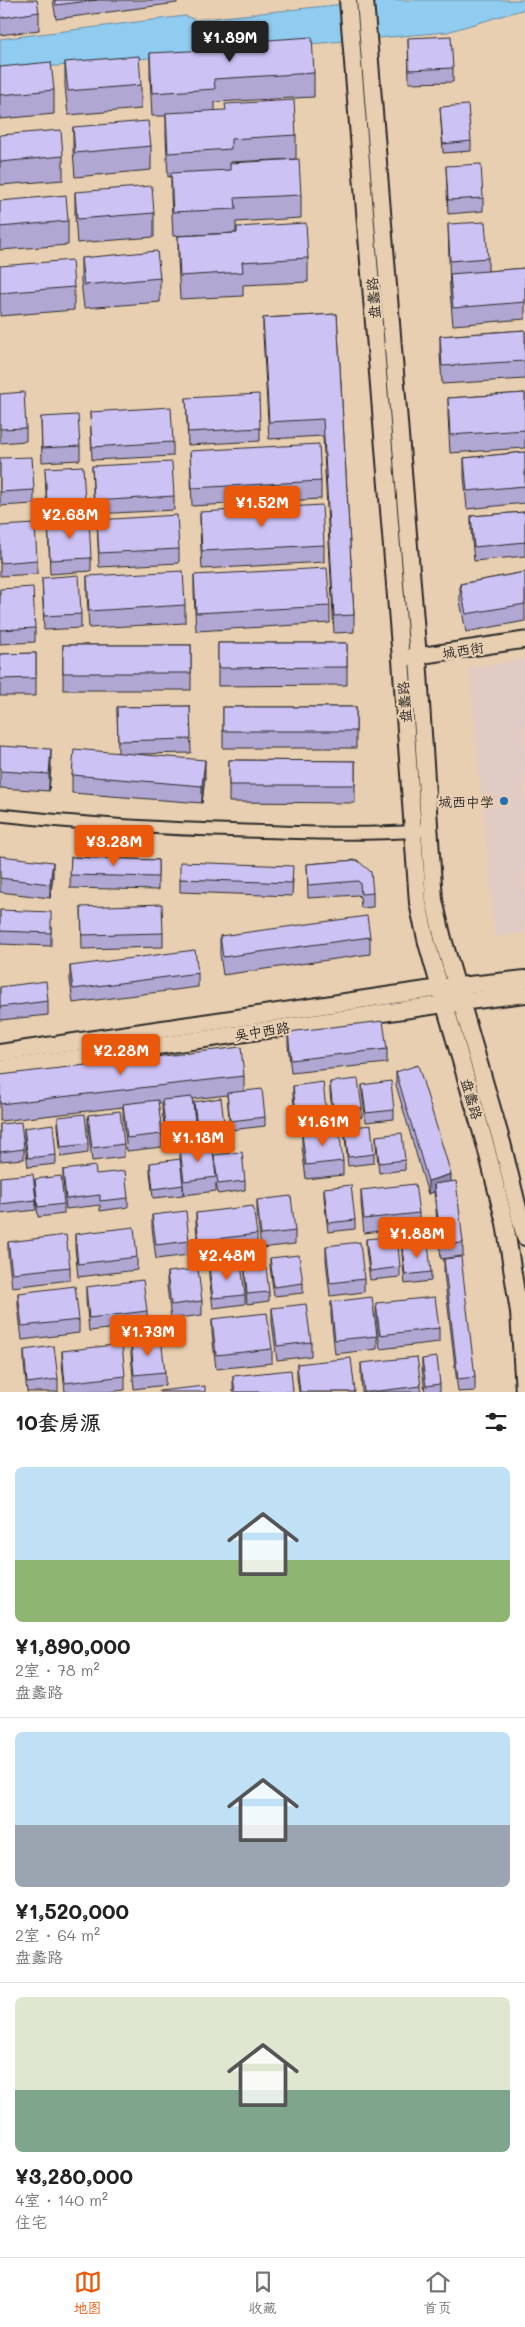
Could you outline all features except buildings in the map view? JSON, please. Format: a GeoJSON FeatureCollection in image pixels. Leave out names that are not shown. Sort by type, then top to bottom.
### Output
{"type":"FeatureCollection","features":[{"type":"Feature","properties":{"kind":"main road","name":"盘蠡路"},"geometry":{"type":"LineString","coordinates":[[348,0],[401,659],[418,903],[442,996],[506,1223],[518,1304],[524,1392]]}},
{"type":"Feature","properties":{"kind":"main road","name":"盘蠡路"},"geometry":{"type":"LineString","coordinates":[[365,0],[418,658],[434,900],[512,1178],[525,1237]]}},
{"type":"Feature","properties":{"kind":"main road","name":"吴中西路"},"geometry":{"type":"LineString","coordinates":[[0,1053],[459,994],[525,979]]}},
{"type":"Feature","properties":{"kind":"main road","name":"吴中西路"},"geometry":{"type":"LineString","coordinates":[[459,994],[525,994]]}},
{"type":"Feature","properties":{"kind":"main road","name":"吴中西路"},"geometry":{"type":"LineString","coordinates":[[0,1069],[442,996]]}},
{"type":"Feature","properties":{"kind":"street","name":"城西街"},"geometry":{"type":"LineString","coordinates":[[401,659],[418,658],[525,640]]}},
{"type":"Feature","properties":{"kind":"street"},"geometry":{"type":"LineString","coordinates":[[0,815],[75,823],[171,829],[305,833],[412,832],[428,830]]}},
{"type":"Feature","properties":{"kind":"shaded area","name":"城西中学"},"geometry":{"type":"Polygon","coordinates":[[[525,659],[525,933],[495,937],[469,668],[525,659]]]}},
{"type":"Feature","properties":{"kind":"water"},"geometry":{"type":"Polygon","coordinates":[[[381,0],[525,0],[525,9],[447,32],[0,71],[0,39],[185,16],[196,20],[381,0]]]}},
{"type":"Feature","properties":{"kind":"place","name":"城西中学"},"geometry":{"type":"Point","coordinates":[504,801]}}]}
